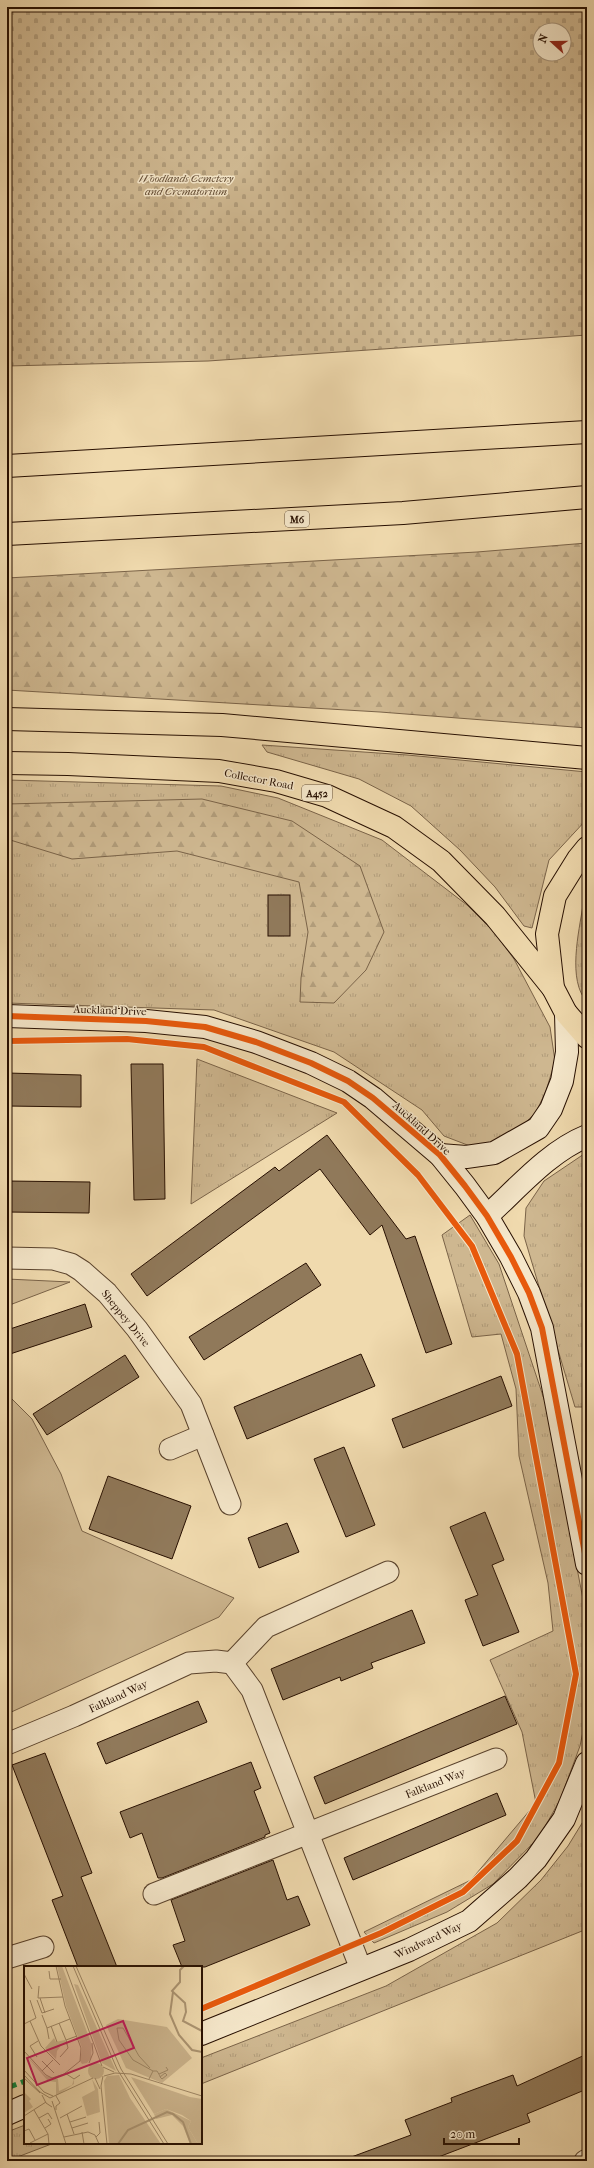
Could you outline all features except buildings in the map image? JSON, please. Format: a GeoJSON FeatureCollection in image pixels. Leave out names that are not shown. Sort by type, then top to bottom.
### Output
{"type":"FeatureCollection","features":[{"type":"Feature","properties":{"kind":"highway"},"geometry":{"type":"LineString","coordinates":[[7,466],[587,432]]}},
{"type":"Feature","properties":{"kind":"highway","name":"M6"},"geometry":{"type":"LineString","coordinates":[[7,534],[403,513],[587,497]]}},
{"type":"Feature","properties":{"kind":"highway"},"geometry":{"type":"LineString","coordinates":[[7,719],[222,725],[587,758]]}},
{"type":"Feature","properties":{"kind":"highway","name":"Collector Road"},"geometry":{"type":"LineString","coordinates":[[7,763],[68,764],[219,772],[276,780],[327,796],[394,827],[441,860],[495,916],[553,988]]}},
{"type":"Feature","properties":{"kind":"highway","name":"A452"},"geometry":{"type":"LineString","coordinates":[[587,848],[578,859],[555,896],[547,934],[553,988],[566,1013],[587,1037]]}},
{"type":"Feature","properties":{"kind":"street","name":"Auckland Drive"},"geometry":{"type":"LineString","coordinates":[[440,1155],[466,1157],[494,1154],[538,1128],[551,1109],[562,1081],[567,1052],[566,1013]]}},
{"type":"Feature","properties":{"kind":"street","name":"Auckland Drive"},"geometry":{"type":"LineString","coordinates":[[7,1016],[146,1021],[205,1028],[229,1033],[311,1063],[348,1081],[373,1098],[440,1155],[487,1216],[511,1256],[529,1293],[542,1328],[584,1528]]}},
{"type":"Feature","properties":{"kind":"street"},"geometry":{"type":"LineString","coordinates":[[487,1216],[536,1170],[573,1142],[587,1136]]}},
{"type":"Feature","properties":{"kind":"street","name":"Sheppey Drive"},"geometry":{"type":"LineString","coordinates":[[7,1258],[53,1259],[71,1264],[82,1271],[107,1293],[137,1329],[191,1404],[230,1504]]}},
{"type":"Feature","properties":{"kind":"street"},"geometry":{"type":"LineString","coordinates":[[170,1449],[204,1435]]}},
{"type":"Feature","properties":{"kind":"street"},"geometry":{"type":"LineString","coordinates":[[584,1528],[587,1564]]}},
{"type":"Feature","properties":{"kind":"street"},"geometry":{"type":"LineString","coordinates":[[362,1969],[252,1690],[232,1663],[266,1627],[388,1572]]}},
{"type":"Feature","properties":{"kind":"street","name":"Falkland Way"},"geometry":{"type":"LineString","coordinates":[[7,1744],[74,1716],[189,1663],[216,1661],[232,1663]]}},
{"type":"Feature","properties":{"kind":"street","name":"Falkland Way"},"geometry":{"type":"LineString","coordinates":[[154,1894],[496,1759]]}},
{"type":"Feature","properties":{"kind":"street","name":"Windward Way"},"geometry":{"type":"LineString","coordinates":[[202,2034],[409,1950],[469,1921],[518,1878],[536,1859],[564,1819],[587,1763]]}},
{"type":"Feature","properties":{"kind":"street"},"geometry":{"type":"LineString","coordinates":[[7,1958],[43,1947]]}},
{"type":"Feature","properties":{"kind":"street"},"geometry":{"type":"LineString","coordinates":[[7,2114],[24,2106]]}},
{"type":"Feature","properties":{"kind":"green space","name":"Woodlands Cemetery and Crematorium"},"geometry":{"type":"Polygon","coordinates":[[[7,7],[587,7],[587,335],[208,361],[7,366],[7,7]]]}},
{"type":"Feature","properties":{"kind":"green space"},"geometry":{"type":"Polygon","coordinates":[[[587,543],[587,728],[380,712],[7,690],[7,578],[477,552],[587,543]]]}},
{"type":"Feature","properties":{"kind":"green space"},"geometry":{"type":"Polygon","coordinates":[[[262,745],[407,755],[587,772],[587,819],[549,860],[532,928],[524,926],[495,887],[460,850],[411,806],[359,779],[267,752],[262,745]]]}},
{"type":"Feature","properties":{"kind":"green space"},"geometry":{"type":"Polygon","coordinates":[[[7,780],[221,786],[278,798],[382,840],[467,905],[494,932],[514,959],[550,1027],[555,1061],[546,1091],[536,1112],[519,1129],[496,1142],[470,1146],[444,1136],[422,1110],[334,1052],[214,1010],[7,1003],[7,780]]]}},
{"type":"Feature","properties":{"kind":"green space"},"geometry":{"type":"Polygon","coordinates":[[[202,799],[292,821],[360,866],[384,932],[366,970],[334,1003],[300,1002],[301,978],[308,932],[299,882],[177,851],[72,859],[7,839],[7,804],[202,799]]]}},
{"type":"Feature","properties":{"kind":"green space"},"geometry":{"type":"Polygon","coordinates":[[[587,899],[587,1002],[581,993],[577,981],[576,955],[583,905],[587,899]]]}},
{"type":"Feature","properties":{"kind":"green space"},"geometry":{"type":"Polygon","coordinates":[[[197,1059],[337,1113],[191,1204],[197,1059]]]}},
{"type":"Feature","properties":{"kind":"green space"},"geometry":{"type":"Polygon","coordinates":[[[587,1152],[587,1407],[575,1407],[524,1236],[526,1208],[544,1181],[587,1152]]]}},
{"type":"Feature","properties":{"kind":"green space"},"geometry":{"type":"Polygon","coordinates":[[[470,1215],[499,1264],[545,1402],[587,1620],[587,1712],[580,1746],[560,1800],[539,1837],[493,1884],[447,1912],[374,1943],[364,1932],[471,1880],[536,1803],[522,1732],[490,1660],[553,1631],[548,1583],[519,1456],[516,1389],[501,1334],[472,1337],[442,1235],[470,1215]]]}},
{"type":"Feature","properties":{"kind":"green space"},"geometry":{"type":"Polygon","coordinates":[[[7,1279],[70,1282],[7,1306],[7,1279]]]}},
{"type":"Feature","properties":{"kind":"green space"},"geometry":{"type":"Polygon","coordinates":[[[7,1394],[32,1419],[61,1474],[82,1531],[234,1598],[219,1617],[7,1714],[7,1394]]]}},
{"type":"Feature","properties":{"kind":"green space"},"geometry":{"type":"Polygon","coordinates":[[[587,1815],[587,1929],[202,2084],[202,2058],[386,1986],[497,1923],[541,1880],[568,1846],[587,1815]]]}},
{"type":"Feature","properties":{"kind":"green space"},"geometry":{"type":"Polygon","coordinates":[[[24,2125],[24,2144],[51,2144],[7,2161],[7,2132],[24,2125]]]}},
{"type":"Feature","properties":{"kind":"marked path"},"geometry":{"type":"LineString","coordinates":[[7,2088],[24,2081]]}},
{"type":"Feature","properties":{"kind":"cycle path"},"geometry":{"type":"LineString","coordinates":[[7,1016],[146,1021],[205,1027],[256,1042],[311,1063],[348,1081],[373,1098],[440,1155],[487,1216],[511,1257],[529,1293],[542,1328],[587,1564]]}},
{"type":"Feature","properties":{"kind":"cycle path"},"geometry":{"type":"LineString","coordinates":[[7,1041],[127,1039],[204,1047],[344,1102],[418,1175],[472,1246],[517,1354],[576,1674],[559,1763],[517,1841],[463,1892],[381,1933],[202,2009]]}}]}
